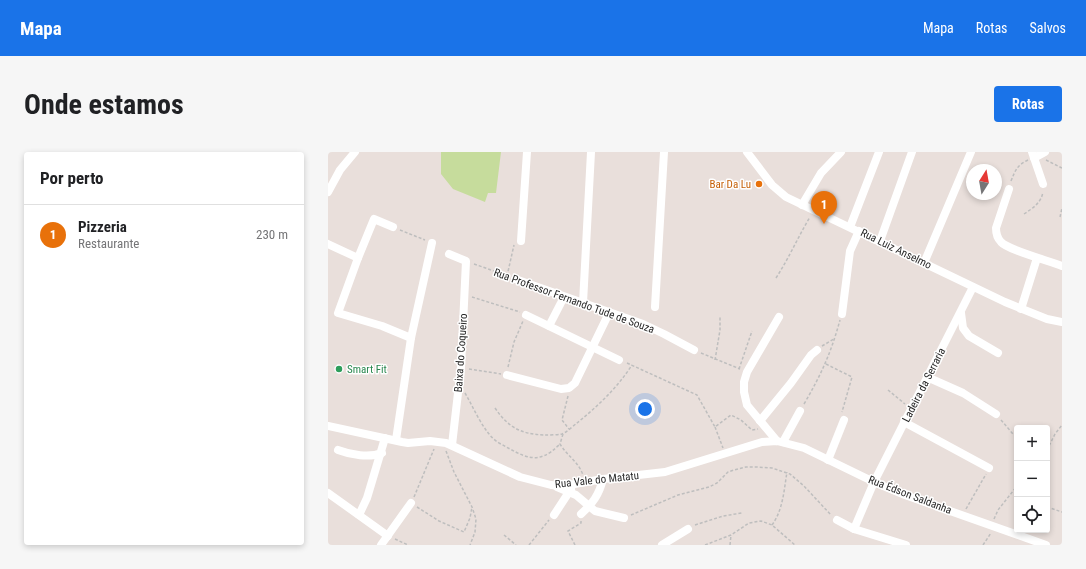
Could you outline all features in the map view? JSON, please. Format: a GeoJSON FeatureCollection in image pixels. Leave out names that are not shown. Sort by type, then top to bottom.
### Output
{"type":"FeatureCollection","features":[{"type":"Feature","properties":{"kind":"street"},"geometry":{"type":"LineString","coordinates":[[328,192],[340,170],[355,152]]}},
{"type":"Feature","properties":{"kind":"street"},"geometry":{"type":"LineString","coordinates":[[521,241],[527,152]]}},
{"type":"Feature","properties":{"kind":"street"},"geometry":{"type":"LineString","coordinates":[[583,303],[591,152]]}},
{"type":"Feature","properties":{"kind":"street"},"geometry":{"type":"LineString","coordinates":[[655,307],[664,152]]}},
{"type":"Feature","properties":{"kind":"street","name":"Rua Luiz Anselmo"},"geometry":{"type":"LineString","coordinates":[[747,152],[772,185],[786,197],[1021,309],[1047,319],[1062,322]]}},
{"type":"Feature","properties":{"kind":"street"},"geometry":{"type":"LineString","coordinates":[[802,205],[821,173],[841,152]]}},
{"type":"Feature","properties":{"kind":"street"},"geometry":{"type":"LineString","coordinates":[[850,227],[879,152]]}},
{"type":"Feature","properties":{"kind":"street"},"geometry":{"type":"LineString","coordinates":[[880,241],[912,152]]}},
{"type":"Feature","properties":{"kind":"street"},"geometry":{"type":"LineString","coordinates":[[924,263],[971,152]]}},
{"type":"Feature","properties":{"kind":"street"},"geometry":{"type":"LineString","coordinates":[[1038,154],[1043,184]]}},
{"type":"Feature","properties":{"kind":"street"},"geometry":{"type":"LineString","coordinates":[[1009,189],[997,221],[996,235],[999,241],[1037,258],[1062,266]]}},
{"type":"Feature","properties":{"kind":"street"},"geometry":{"type":"LineString","coordinates":[[393,227],[374,219],[338,313],[382,326],[411,338]]}},
{"type":"Feature","properties":{"kind":"street"},"geometry":{"type":"LineString","coordinates":[[842,314],[850,251],[859,231]]}},
{"type":"Feature","properties":{"kind":"street"},"geometry":{"type":"LineString","coordinates":[[396,440],[411,338],[432,243]]}},
{"type":"Feature","properties":{"kind":"street"},"geometry":{"type":"LineString","coordinates":[[328,244],[358,258]]}},
{"type":"Feature","properties":{"kind":"street"},"geometry":{"type":"LineString","coordinates":[[449,254],[466,261]]}},
{"type":"Feature","properties":{"kind":"street"},"geometry":{"type":"LineString","coordinates":[[1021,309],[1037,258]]}},
{"type":"Feature","properties":{"kind":"street","name":"Baixa do Coqueiro"},"geometry":{"type":"LineString","coordinates":[[445,443],[459,385],[466,261]]}},
{"type":"Feature","properties":{"kind":"street","name":"Rua Professor Fernando Tude de Souza"},"geometry":{"type":"LineString","coordinates":[[511,278],[642,324],[694,350]]}},
{"type":"Feature","properties":{"kind":"street","name":"Ladeira da Serraria"},"geometry":{"type":"LineString","coordinates":[[854,529],[874,482],[973,287]]}},
{"type":"Feature","properties":{"kind":"street"},"geometry":{"type":"LineString","coordinates":[[549,326],[564,296]]}},
{"type":"Feature","properties":{"kind":"street"},"geometry":{"type":"LineString","coordinates":[[507,375],[565,388],[575,382],[609,312]]}},
{"type":"Feature","properties":{"kind":"street"},"geometry":{"type":"LineString","coordinates":[[961,313],[963,328],[968,336],[998,353]]}},
{"type":"Feature","properties":{"kind":"street"},"geometry":{"type":"LineString","coordinates":[[526,315],[620,360]]}},
{"type":"Feature","properties":{"kind":"street"},"geometry":{"type":"LineString","coordinates":[[779,317],[743,370],[745,400],[750,410],[780,442],[800,411]]}},
{"type":"Feature","properties":{"kind":"street"},"geometry":{"type":"LineString","coordinates":[[760,421],[791,383],[811,355],[817,350]]}},
{"type":"Feature","properties":{"kind":"street"},"geometry":{"type":"LineString","coordinates":[[927,377],[963,393],[996,414]]}},
{"type":"Feature","properties":{"kind":"street"},"geometry":{"type":"LineString","coordinates":[[828,460],[844,420]]}},
{"type":"Feature","properties":{"kind":"street"},"geometry":{"type":"LineString","coordinates":[[904,422],[989,468]]}},
{"type":"Feature","properties":{"kind":"street","name":"Rua Vale do Matatu"},"geometry":{"type":"LineString","coordinates":[[328,426],[408,443],[445,443],[520,477],[552,486],[665,472],[762,442],[780,442]]}},
{"type":"Feature","properties":{"kind":"street"},"geometry":{"type":"LineString","coordinates":[[359,515],[367,498],[382,453],[385,438]]}},
{"type":"Feature","properties":{"kind":"street","name":"Rua Édson Saldanha"},"geometry":{"type":"LineString","coordinates":[[780,442],[804,448],[874,482],[905,495],[1046,545]]}},
{"type":"Feature","properties":{"kind":"street"},"geometry":{"type":"LineString","coordinates":[[338,450],[366,456],[375,456],[382,453]]}},
{"type":"Feature","properties":{"kind":"street"},"geometry":{"type":"LineString","coordinates":[[581,514],[589,507],[600,491],[602,479]]}},
{"type":"Feature","properties":{"kind":"street"},"geometry":{"type":"LineString","coordinates":[[554,515],[573,484]]}},
{"type":"Feature","properties":{"kind":"street"},"geometry":{"type":"LineString","coordinates":[[552,486],[576,495],[589,507],[601,513],[624,518]]}},
{"type":"Feature","properties":{"kind":"street"},"geometry":{"type":"LineString","coordinates":[[328,493],[388,536]]}},
{"type":"Feature","properties":{"kind":"street"},"geometry":{"type":"LineString","coordinates":[[381,545],[411,503]]}},
{"type":"Feature","properties":{"kind":"street"},"geometry":{"type":"LineString","coordinates":[[837,520],[854,529],[906,545]]}},
{"type":"Feature","properties":{"kind":"street"},"geometry":{"type":"LineString","coordinates":[[662,545],[688,529]]}},
{"type":"Feature","properties":{"kind":"path"},"geometry":{"type":"LineString","coordinates":[[1009,189],[1016,169],[1020,163],[1038,154],[1062,168]]}},
{"type":"Feature","properties":{"kind":"path"},"geometry":{"type":"LineString","coordinates":[[1024,214],[1036,206],[1040,200],[1043,194],[1043,184]]}},
{"type":"Feature","properties":{"kind":"path"},"geometry":{"type":"LineString","coordinates":[[1060,217],[1062,208]]}},
{"type":"Feature","properties":{"kind":"path"},"geometry":{"type":"LineString","coordinates":[[776,278],[789,258],[792,248],[814,210]]}},
{"type":"Feature","properties":{"kind":"path"},"geometry":{"type":"LineString","coordinates":[[393,227],[432,243]]}},
{"type":"Feature","properties":{"kind":"path"},"geometry":{"type":"LineString","coordinates":[[511,278],[513,246],[521,241]]}},
{"type":"Feature","properties":{"kind":"path","name":"Rua Professor Fernando Tude de Souza"},"geometry":{"type":"LineString","coordinates":[[466,261],[511,278]]}},
{"type":"Feature","properties":{"kind":"path"},"geometry":{"type":"LineString","coordinates":[[461,367],[507,375],[514,342],[526,315],[498,304],[465,295]]}},
{"type":"Feature","properties":{"kind":"path"},"geometry":{"type":"LineString","coordinates":[[800,411],[826,364],[842,314]]}},
{"type":"Feature","properties":{"kind":"path"},"geometry":{"type":"LineString","coordinates":[[715,360],[720,330],[720,317]]}},
{"type":"Feature","properties":{"kind":"path"},"geometry":{"type":"LineString","coordinates":[[694,350],[715,360],[743,370],[752,331]]}},
{"type":"Feature","properties":{"kind":"path"},"geometry":{"type":"LineString","coordinates":[[817,350],[835,339]]}},
{"type":"Feature","properties":{"kind":"path"},"geometry":{"type":"LineString","coordinates":[[620,360],[697,395],[715,427],[725,453]]}},
{"type":"Feature","properties":{"kind":"path"},"geometry":{"type":"LineString","coordinates":[[826,364],[852,377],[842,413],[844,420]]}},
{"type":"Feature","properties":{"kind":"path"},"geometry":{"type":"LineString","coordinates":[[459,385],[487,432],[499,444],[530,458],[538,458],[548,454],[560,444],[563,434],[610,393],[632,365]]}},
{"type":"Feature","properties":{"kind":"path"},"geometry":{"type":"LineString","coordinates":[[565,388],[562,420],[569,429]]}},
{"type":"Feature","properties":{"kind":"path"},"geometry":{"type":"LineString","coordinates":[[888,390],[911,409]]}},
{"type":"Feature","properties":{"kind":"path"},"geometry":{"type":"LineString","coordinates":[[495,408],[501,418],[522,432],[536,434],[563,434]]}},
{"type":"Feature","properties":{"kind":"path"},"geometry":{"type":"LineString","coordinates":[[996,414],[1013,434]]}},
{"type":"Feature","properties":{"kind":"path"},"geometry":{"type":"LineString","coordinates":[[715,427],[730,415],[741,420],[752,430],[766,427]]}},
{"type":"Feature","properties":{"kind":"path"},"geometry":{"type":"LineString","coordinates":[[1050,444],[1062,425]]}},
{"type":"Feature","properties":{"kind":"path"},"geometry":{"type":"LineString","coordinates":[[445,443],[411,503],[439,521],[464,532],[470,518],[472,507]]}},
{"type":"Feature","properties":{"kind":"path"},"geometry":{"type":"LineString","coordinates":[[445,443],[448,458],[472,507],[477,524],[473,540],[470,545]]}},
{"type":"Feature","properties":{"kind":"path"},"geometry":{"type":"LineString","coordinates":[[560,444],[567,454],[578,464],[586,482]]}},
{"type":"Feature","properties":{"kind":"path"},"geometry":{"type":"LineString","coordinates":[[624,518],[678,495],[709,487],[717,483],[728,472],[746,467],[757,467],[772,468],[787,472],[804,486],[837,520]]}},
{"type":"Feature","properties":{"kind":"path"},"geometry":{"type":"LineString","coordinates":[[962,515],[989,468]]}},
{"type":"Feature","properties":{"kind":"path"},"geometry":{"type":"LineString","coordinates":[[772,525],[778,516],[783,500],[787,472]]}},
{"type":"Feature","properties":{"kind":"path"},"geometry":{"type":"LineString","coordinates":[[983,545],[998,510],[1014,490]]}},
{"type":"Feature","properties":{"kind":"path"},"geometry":{"type":"LineString","coordinates":[[1050,508],[1062,512]]}},
{"type":"Feature","properties":{"kind":"path"},"geometry":{"type":"LineString","coordinates":[[688,529],[705,521],[742,513]]}},
{"type":"Feature","properties":{"kind":"path"},"geometry":{"type":"LineString","coordinates":[[575,545],[568,531],[581,523],[581,514]]}},
{"type":"Feature","properties":{"kind":"path"},"geometry":{"type":"LineString","coordinates":[[529,545],[554,515]]}},
{"type":"Feature","properties":{"kind":"path"},"geometry":{"type":"LineString","coordinates":[[705,545],[731,535],[755,521],[761,521],[772,525],[795,545]]}},
{"type":"Feature","properties":{"kind":"path"},"geometry":{"type":"LineString","coordinates":[[504,535],[516,545]]}},
{"type":"Feature","properties":{"kind":"path"},"geometry":{"type":"LineString","coordinates":[[730,545],[731,535]]}},
{"type":"Feature","properties":{"kind":"path"},"geometry":{"type":"LineString","coordinates":[[388,536],[408,545]]}},
{"type":"Feature","properties":{"kind":"green space"},"geometry":{"type":"Polygon","coordinates":[[[441,152],[501,152],[496,193],[488,193],[485,202],[453,189],[441,174],[441,152]]]}},
{"type":"Feature","properties":{"kind":"place","name":"Bar Da Lu"},"geometry":{"type":"Point","coordinates":[759,184]}},
{"type":"Feature","properties":{"kind":"place","name":"Pizzeria"},"geometry":{"type":"Point","coordinates":[824,224]}},
{"type":"Feature","properties":{"kind":"place","name":"Smart Fit"},"geometry":{"type":"Point","coordinates":[339,369]}}]}
